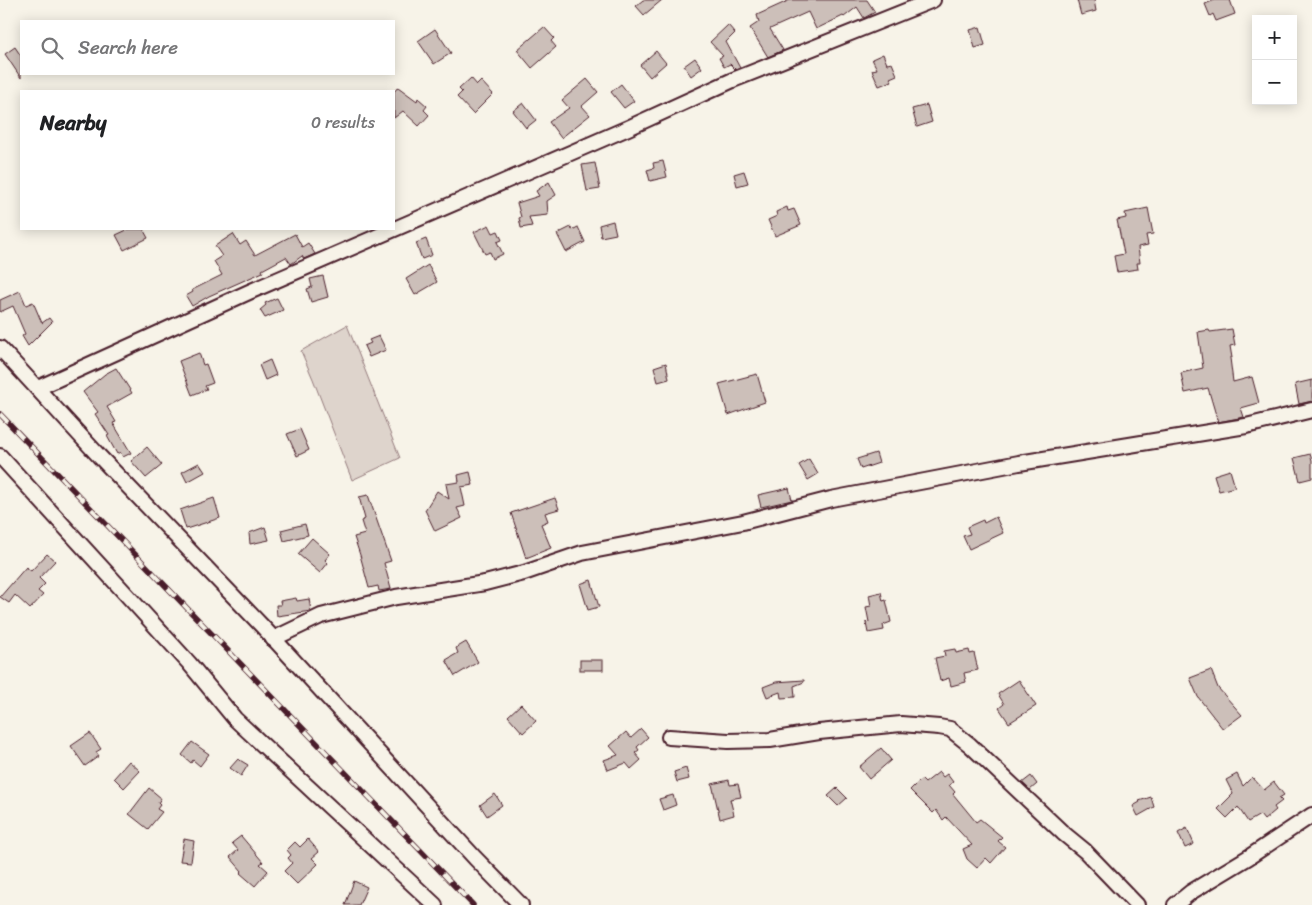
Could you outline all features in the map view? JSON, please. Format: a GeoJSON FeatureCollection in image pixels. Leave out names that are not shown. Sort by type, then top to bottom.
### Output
{"type":"FeatureCollection","features":[{"type":"Feature","properties":{"kind":"street"},"geometry":{"type":"LineString","coordinates":[[395,229],[628,128],[733,80],[933,0]]}},
{"type":"Feature","properties":{"kind":"street"},"geometry":{"type":"LineString","coordinates":[[38,388],[222,304],[393,230]]}},
{"type":"Feature","properties":{"kind":"street"},"geometry":{"type":"LineString","coordinates":[[0,348],[521,905]]}},
{"type":"Feature","properties":{"kind":"street"},"geometry":{"type":"LineString","coordinates":[[273,638],[320,616],[396,597],[485,583],[524,573],[582,553],[743,522],[831,499],[1019,463],[1246,426],[1312,410]]}},
{"type":"Feature","properties":{"kind":"street"},"geometry":{"type":"LineString","coordinates":[[0,456],[189,663],[235,719],[435,905]]}},
{"type":"Feature","properties":{"kind":"street"},"geometry":{"type":"LineString","coordinates":[[669,737],[728,741],[770,740],[819,732],[901,724],[939,726],[950,729],[970,745],[1063,833],[1085,851],[1137,905]]}},
{"type":"Feature","properties":{"kind":"street"},"geometry":{"type":"LineString","coordinates":[[1174,905],[1191,892],[1249,857],[1312,815]]}},
{"type":"Feature","properties":{"kind":"shaded area"},"geometry":{"type":"Polygon","coordinates":[[[347,325],[400,458],[352,480],[301,351],[347,325]]]}},
{"type":"Feature","properties":{"kind":"building"},"geometry":{"type":"Polygon","coordinates":[[[643,0],[662,0],[644,15],[636,6],[643,0]]]}},
{"type":"Feature","properties":{"kind":"building"},"geometry":{"type":"Polygon","coordinates":[[[790,0],[867,0],[875,12],[864,18],[857,7],[844,17],[816,29],[808,12],[770,29],[783,50],[768,57],[750,28],[759,22],[757,15],[790,0]]]}},
{"type":"Feature","properties":{"kind":"building"},"geometry":{"type":"Polygon","coordinates":[[[1077,0],[1094,0],[1096,11],[1081,15],[1077,0]]]}},
{"type":"Feature","properties":{"kind":"building"},"geometry":{"type":"Polygon","coordinates":[[[1215,0],[1230,0],[1235,14],[1216,21],[1213,14],[1210,16],[1205,4],[1215,0]]]}},
{"type":"Feature","properties":{"kind":"building"},"geometry":{"type":"Polygon","coordinates":[[[728,25],[735,33],[726,42],[740,68],[736,70],[730,64],[724,67],[719,58],[723,56],[710,42],[728,25]]]}},
{"type":"Feature","properties":{"kind":"building"},"geometry":{"type":"Polygon","coordinates":[[[544,27],[554,38],[551,41],[556,47],[532,68],[517,50],[544,27]]]}},
{"type":"Feature","properties":{"kind":"building"},"geometry":{"type":"Polygon","coordinates":[[[980,27],[985,45],[975,48],[970,30],[980,27]]]}},
{"type":"Feature","properties":{"kind":"building"},"geometry":{"type":"Polygon","coordinates":[[[435,29],[451,53],[434,64],[418,41],[435,29]]]}},
{"type":"Feature","properties":{"kind":"building"},"geometry":{"type":"Polygon","coordinates":[[[15,47],[20,54],[21,78],[5,54],[15,47]]]}},
{"type":"Feature","properties":{"kind":"building"},"geometry":{"type":"Polygon","coordinates":[[[656,51],[666,63],[650,77],[640,65],[656,51]]]}},
{"type":"Feature","properties":{"kind":"building"},"geometry":{"type":"Polygon","coordinates":[[[883,54],[887,64],[892,63],[897,75],[890,78],[892,81],[879,86],[872,70],[877,69],[872,59],[883,54]]]}},
{"type":"Feature","properties":{"kind":"building"},"geometry":{"type":"Polygon","coordinates":[[[695,58],[702,68],[691,76],[684,66],[695,58]]]}},
{"type":"Feature","properties":{"kind":"building"},"geometry":{"type":"Polygon","coordinates":[[[471,78],[477,85],[481,81],[493,94],[473,114],[457,97],[462,92],[459,89],[471,78]]]}},
{"type":"Feature","properties":{"kind":"building"},"geometry":{"type":"Polygon","coordinates":[[[587,79],[598,92],[582,106],[590,115],[561,138],[549,122],[569,108],[562,100],[587,79]]]}},
{"type":"Feature","properties":{"kind":"building"},"geometry":{"type":"Polygon","coordinates":[[[621,84],[634,101],[624,108],[611,92],[621,84]]]}},
{"type":"Feature","properties":{"kind":"building"},"geometry":{"type":"Polygon","coordinates":[[[398,87],[417,101],[418,98],[427,106],[424,110],[429,115],[419,126],[403,111],[395,117],[395,91],[398,87]]]}},
{"type":"Feature","properties":{"kind":"building"},"geometry":{"type":"Polygon","coordinates":[[[523,103],[536,120],[526,128],[513,111],[523,103]]]}},
{"type":"Feature","properties":{"kind":"building"},"geometry":{"type":"Polygon","coordinates":[[[927,105],[932,122],[917,127],[912,109],[927,105]]]}},
{"type":"Feature","properties":{"kind":"building"},"geometry":{"type":"Polygon","coordinates":[[[663,161],[667,177],[650,181],[647,170],[654,168],[653,163],[663,161]]]}},
{"type":"Feature","properties":{"kind":"building"},"geometry":{"type":"Polygon","coordinates":[[[595,163],[600,189],[587,191],[582,165],[595,163]]]}},
{"type":"Feature","properties":{"kind":"building"},"geometry":{"type":"Polygon","coordinates":[[[744,171],[748,183],[737,186],[734,174],[744,171]]]}},
{"type":"Feature","properties":{"kind":"building"},"geometry":{"type":"Polygon","coordinates":[[[549,182],[556,195],[547,201],[548,215],[529,217],[532,226],[521,228],[519,218],[521,217],[517,203],[539,196],[536,191],[549,182]]]}},
{"type":"Feature","properties":{"kind":"building"},"geometry":{"type":"Polygon","coordinates":[[[787,207],[788,211],[794,209],[801,225],[775,236],[768,220],[777,216],[776,212],[787,207]]]}},
{"type":"Feature","properties":{"kind":"building"},"geometry":{"type":"Polygon","coordinates":[[[1148,208],[1153,234],[1146,235],[1148,245],[1138,247],[1140,263],[1137,263],[1138,269],[1117,272],[1114,256],[1124,254],[1117,220],[1126,218],[1125,213],[1148,208]]]}},
{"type":"Feature","properties":{"kind":"building"},"geometry":{"type":"Polygon","coordinates":[[[613,221],[616,234],[601,237],[599,225],[613,221]]]}},
{"type":"Feature","properties":{"kind":"building"},"geometry":{"type":"Polygon","coordinates":[[[489,225],[493,233],[498,231],[502,240],[497,242],[503,254],[493,259],[490,252],[485,254],[474,232],[489,225]]]}},
{"type":"Feature","properties":{"kind":"building"},"geometry":{"type":"Polygon","coordinates":[[[571,227],[572,230],[578,227],[585,242],[566,252],[557,234],[571,227]]]}},
{"type":"Feature","properties":{"kind":"building"},"geometry":{"type":"Polygon","coordinates":[[[127,230],[144,230],[148,238],[124,250],[116,235],[127,230]]]}},
{"type":"Feature","properties":{"kind":"building"},"geometry":{"type":"Polygon","coordinates":[[[233,234],[240,245],[246,241],[255,255],[295,234],[302,247],[308,243],[315,254],[304,259],[302,256],[291,264],[286,257],[262,270],[263,272],[209,296],[192,306],[186,296],[193,292],[192,290],[222,275],[214,261],[222,256],[215,246],[233,234]]]}},
{"type":"Feature","properties":{"kind":"building"},"geometry":{"type":"Polygon","coordinates":[[[426,239],[432,255],[422,259],[416,243],[426,239]]]}},
{"type":"Feature","properties":{"kind":"building"},"geometry":{"type":"Polygon","coordinates":[[[428,265],[437,282],[415,295],[406,279],[428,265]]]}},
{"type":"Feature","properties":{"kind":"building"},"geometry":{"type":"Polygon","coordinates":[[[323,276],[328,297],[311,302],[307,289],[312,287],[310,279],[323,276]]]}},
{"type":"Feature","properties":{"kind":"building"},"geometry":{"type":"Polygon","coordinates":[[[20,291],[26,305],[33,302],[42,323],[49,318],[52,322],[28,346],[22,336],[25,334],[13,306],[0,312],[0,300],[20,291]]]}},
{"type":"Feature","properties":{"kind":"building"},"geometry":{"type":"Polygon","coordinates":[[[277,298],[283,310],[265,318],[260,310],[266,305],[265,303],[277,298]]]}},
{"type":"Feature","properties":{"kind":"building"},"geometry":{"type":"Polygon","coordinates":[[[1232,329],[1235,345],[1230,346],[1233,382],[1252,377],[1259,403],[1241,408],[1244,417],[1218,422],[1208,388],[1185,393],[1181,373],[1203,368],[1198,332],[1232,329]]]}},
{"type":"Feature","properties":{"kind":"building"},"geometry":{"type":"Polygon","coordinates":[[[379,336],[386,350],[369,357],[364,346],[371,343],[369,340],[379,336]]]}},
{"type":"Feature","properties":{"kind":"building"},"geometry":{"type":"Polygon","coordinates":[[[199,353],[203,365],[206,364],[213,383],[205,386],[207,389],[192,395],[179,361],[199,353]]]}},
{"type":"Feature","properties":{"kind":"building"},"geometry":{"type":"Polygon","coordinates":[[[270,360],[276,375],[265,380],[259,365],[270,360]]]}},
{"type":"Feature","properties":{"kind":"building"},"geometry":{"type":"Polygon","coordinates":[[[666,363],[669,379],[658,382],[654,367],[666,363]]]}},
{"type":"Feature","properties":{"kind":"building"},"geometry":{"type":"Polygon","coordinates":[[[116,368],[132,393],[107,407],[116,422],[113,423],[131,453],[123,457],[120,452],[117,454],[107,436],[109,435],[95,414],[98,412],[83,392],[105,374],[116,368]]]}},
{"type":"Feature","properties":{"kind":"building"},"geometry":{"type":"Polygon","coordinates":[[[757,374],[765,402],[728,415],[719,384],[757,374]]]}},
{"type":"Feature","properties":{"kind":"building"},"geometry":{"type":"Polygon","coordinates":[[[1312,380],[1312,401],[1299,404],[1295,384],[1312,380]]]}},
{"type":"Feature","properties":{"kind":"building"},"geometry":{"type":"Polygon","coordinates":[[[300,429],[309,450],[297,456],[287,434],[300,429]]]}},
{"type":"Feature","properties":{"kind":"building"},"geometry":{"type":"Polygon","coordinates":[[[147,447],[162,465],[146,478],[131,461],[147,447]]]}},
{"type":"Feature","properties":{"kind":"building"},"geometry":{"type":"Polygon","coordinates":[[[876,453],[879,463],[861,469],[857,459],[876,453]]]}},
{"type":"Feature","properties":{"kind":"building"},"geometry":{"type":"Polygon","coordinates":[[[1310,454],[1312,478],[1300,481],[1294,458],[1310,454]]]}},
{"type":"Feature","properties":{"kind":"building"},"geometry":{"type":"Polygon","coordinates":[[[809,459],[818,474],[808,480],[799,465],[809,459]]]}},
{"type":"Feature","properties":{"kind":"building"},"geometry":{"type":"Polygon","coordinates":[[[199,463],[205,472],[187,482],[182,472],[199,463]]]}},
{"type":"Feature","properties":{"kind":"building"},"geometry":{"type":"Polygon","coordinates":[[[1230,470],[1235,487],[1219,491],[1214,475],[1230,470]]]}},
{"type":"Feature","properties":{"kind":"building"},"geometry":{"type":"Polygon","coordinates":[[[470,472],[473,485],[461,487],[465,506],[457,508],[462,518],[435,531],[425,510],[437,491],[449,499],[446,484],[459,482],[458,475],[470,472]]]}},
{"type":"Feature","properties":{"kind":"building"},"geometry":{"type":"Polygon","coordinates":[[[789,488],[792,500],[761,507],[758,495],[789,488]]]}},
{"type":"Feature","properties":{"kind":"building"},"geometry":{"type":"Polygon","coordinates":[[[368,495],[391,561],[384,563],[391,589],[379,591],[378,586],[369,588],[354,537],[365,534],[361,521],[365,519],[359,497],[368,495]]]}},
{"type":"Feature","properties":{"kind":"building"},"geometry":{"type":"Polygon","coordinates":[[[214,498],[220,518],[186,529],[180,510],[214,498]]]}},
{"type":"Feature","properties":{"kind":"building"},"geometry":{"type":"Polygon","coordinates":[[[555,498],[559,509],[545,513],[548,521],[541,524],[551,548],[526,558],[511,513],[555,498]]]}},
{"type":"Feature","properties":{"kind":"building"},"geometry":{"type":"Polygon","coordinates":[[[996,517],[1003,533],[969,549],[963,536],[970,534],[967,527],[983,520],[984,523],[996,517]]]}},
{"type":"Feature","properties":{"kind":"building"},"geometry":{"type":"Polygon","coordinates":[[[305,524],[308,535],[284,541],[281,530],[305,524]]]}},
{"type":"Feature","properties":{"kind":"building"},"geometry":{"type":"Polygon","coordinates":[[[265,527],[269,540],[250,544],[249,533],[265,527]]]}},
{"type":"Feature","properties":{"kind":"building"},"geometry":{"type":"Polygon","coordinates":[[[312,538],[330,554],[325,560],[328,563],[320,573],[298,554],[312,538]]]}},
{"type":"Feature","properties":{"kind":"building"},"geometry":{"type":"Polygon","coordinates":[[[47,554],[55,561],[39,578],[45,584],[38,591],[43,595],[30,609],[15,595],[9,603],[0,597],[26,567],[31,571],[47,554]]]}},
{"type":"Feature","properties":{"kind":"building"},"geometry":{"type":"Polygon","coordinates":[[[591,580],[599,607],[588,610],[580,584],[591,580]]]}},
{"type":"Feature","properties":{"kind":"building"},"geometry":{"type":"Polygon","coordinates":[[[881,592],[883,601],[886,600],[891,622],[883,625],[884,630],[868,633],[866,623],[869,622],[866,607],[871,606],[869,595],[881,592]]]}},
{"type":"Feature","properties":{"kind":"building"},"geometry":{"type":"Polygon","coordinates":[[[296,598],[297,601],[309,599],[311,611],[277,616],[276,605],[281,605],[280,601],[296,598]]]}},
{"type":"Feature","properties":{"kind":"building"},"geometry":{"type":"Polygon","coordinates":[[[466,642],[478,662],[455,676],[446,660],[458,653],[456,648],[466,642]]]}},
{"type":"Feature","properties":{"kind":"building"},"geometry":{"type":"Polygon","coordinates":[[[955,649],[956,653],[969,650],[970,654],[974,653],[978,670],[964,673],[966,682],[951,686],[949,678],[940,681],[935,658],[945,656],[944,651],[955,649]]]}},
{"type":"Feature","properties":{"kind":"building"},"geometry":{"type":"Polygon","coordinates":[[[580,660],[603,660],[603,670],[580,670],[580,660]]]}},
{"type":"Feature","properties":{"kind":"building"},"geometry":{"type":"Polygon","coordinates":[[[1211,670],[1218,688],[1242,715],[1223,729],[1198,697],[1190,678],[1211,670]]]}},
{"type":"Feature","properties":{"kind":"building"},"geometry":{"type":"Polygon","coordinates":[[[804,680],[804,682],[794,686],[795,697],[781,698],[780,692],[767,697],[763,687],[776,682],[804,680]]]}},
{"type":"Feature","properties":{"kind":"building"},"geometry":{"type":"Polygon","coordinates":[[[1019,680],[1036,706],[1009,723],[999,708],[1004,704],[998,694],[1019,680]]]}},
{"type":"Feature","properties":{"kind":"building"},"geometry":{"type":"Polygon","coordinates":[[[521,704],[536,721],[523,733],[508,716],[521,704]]]}},
{"type":"Feature","properties":{"kind":"building"},"geometry":{"type":"Polygon","coordinates":[[[641,729],[648,737],[637,747],[639,750],[635,753],[641,760],[631,769],[626,763],[608,770],[604,760],[618,755],[610,746],[626,732],[631,738],[641,729]]]}},
{"type":"Feature","properties":{"kind":"building"},"geometry":{"type":"Polygon","coordinates":[[[90,733],[101,749],[96,752],[99,756],[85,766],[71,746],[90,733]]]}},
{"type":"Feature","properties":{"kind":"building"},"geometry":{"type":"Polygon","coordinates":[[[192,742],[209,754],[200,766],[193,760],[191,763],[182,755],[192,742]]]}},
{"type":"Feature","properties":{"kind":"building"},"geometry":{"type":"Polygon","coordinates":[[[881,748],[891,760],[869,779],[859,767],[881,748]]]}},
{"type":"Feature","properties":{"kind":"building"},"geometry":{"type":"Polygon","coordinates":[[[238,759],[248,765],[241,776],[230,768],[238,759]]]}},
{"type":"Feature","properties":{"kind":"building"},"geometry":{"type":"Polygon","coordinates":[[[129,761],[140,771],[124,788],[114,778],[129,761]]]}},
{"type":"Feature","properties":{"kind":"building"},"geometry":{"type":"Polygon","coordinates":[[[686,768],[689,779],[677,782],[674,772],[686,768]]]}},
{"type":"Feature","properties":{"kind":"building"},"geometry":{"type":"Polygon","coordinates":[[[939,772],[943,777],[947,774],[953,782],[949,785],[955,792],[953,794],[976,822],[980,819],[1002,837],[998,841],[1005,847],[991,863],[986,858],[977,868],[967,859],[963,849],[972,845],[946,817],[943,820],[936,810],[933,813],[910,790],[921,779],[925,783],[939,772]]]}},
{"type":"Feature","properties":{"kind":"building"},"geometry":{"type":"Polygon","coordinates":[[[1237,774],[1243,786],[1252,777],[1264,790],[1274,782],[1284,795],[1279,798],[1282,801],[1274,807],[1276,810],[1264,820],[1260,815],[1248,822],[1238,807],[1227,818],[1218,809],[1233,794],[1226,780],[1237,774]]]}},
{"type":"Feature","properties":{"kind":"building"},"geometry":{"type":"Polygon","coordinates":[[[1031,776],[1037,784],[1030,790],[1022,783],[1031,776]]]}},
{"type":"Feature","properties":{"kind":"building"},"geometry":{"type":"Polygon","coordinates":[[[729,780],[730,785],[738,784],[741,797],[730,799],[734,815],[720,819],[712,784],[729,780]]]}},
{"type":"Feature","properties":{"kind":"building"},"geometry":{"type":"Polygon","coordinates":[[[149,788],[161,798],[157,809],[162,812],[148,829],[129,814],[149,788]]]}},
{"type":"Feature","properties":{"kind":"building"},"geometry":{"type":"Polygon","coordinates":[[[837,788],[847,798],[838,806],[828,796],[837,788]]]}},
{"type":"Feature","properties":{"kind":"building"},"geometry":{"type":"Polygon","coordinates":[[[495,794],[502,805],[487,816],[480,805],[495,794]]]}},
{"type":"Feature","properties":{"kind":"building"},"geometry":{"type":"Polygon","coordinates":[[[673,795],[676,805],[663,810],[659,799],[673,795]]]}},
{"type":"Feature","properties":{"kind":"building"},"geometry":{"type":"Polygon","coordinates":[[[1151,797],[1154,807],[1138,816],[1133,806],[1139,801],[1151,797]]]}},
{"type":"Feature","properties":{"kind":"building"},"geometry":{"type":"Polygon","coordinates":[[[1187,828],[1194,844],[1185,848],[1178,833],[1187,828]]]}},
{"type":"Feature","properties":{"kind":"building"},"geometry":{"type":"Polygon","coordinates":[[[241,836],[263,862],[260,864],[268,871],[255,886],[240,873],[242,871],[230,857],[238,850],[232,843],[241,836]]]}},
{"type":"Feature","properties":{"kind":"building"},"geometry":{"type":"Polygon","coordinates":[[[184,839],[194,841],[191,862],[180,861],[184,839]]]}},
{"type":"Feature","properties":{"kind":"building"},"geometry":{"type":"Polygon","coordinates":[[[308,839],[319,852],[312,858],[318,864],[297,884],[284,871],[292,863],[288,858],[291,855],[287,850],[295,842],[300,847],[308,839]]]}},
{"type":"Feature","properties":{"kind":"building"},"geometry":{"type":"Polygon","coordinates":[[[354,881],[367,887],[359,905],[345,905],[354,881]]]}},
{"type":"Feature","properties":{"kind":"railway"},"geometry":{"type":"LineString","coordinates":[[0,414],[473,905]]}}]}
